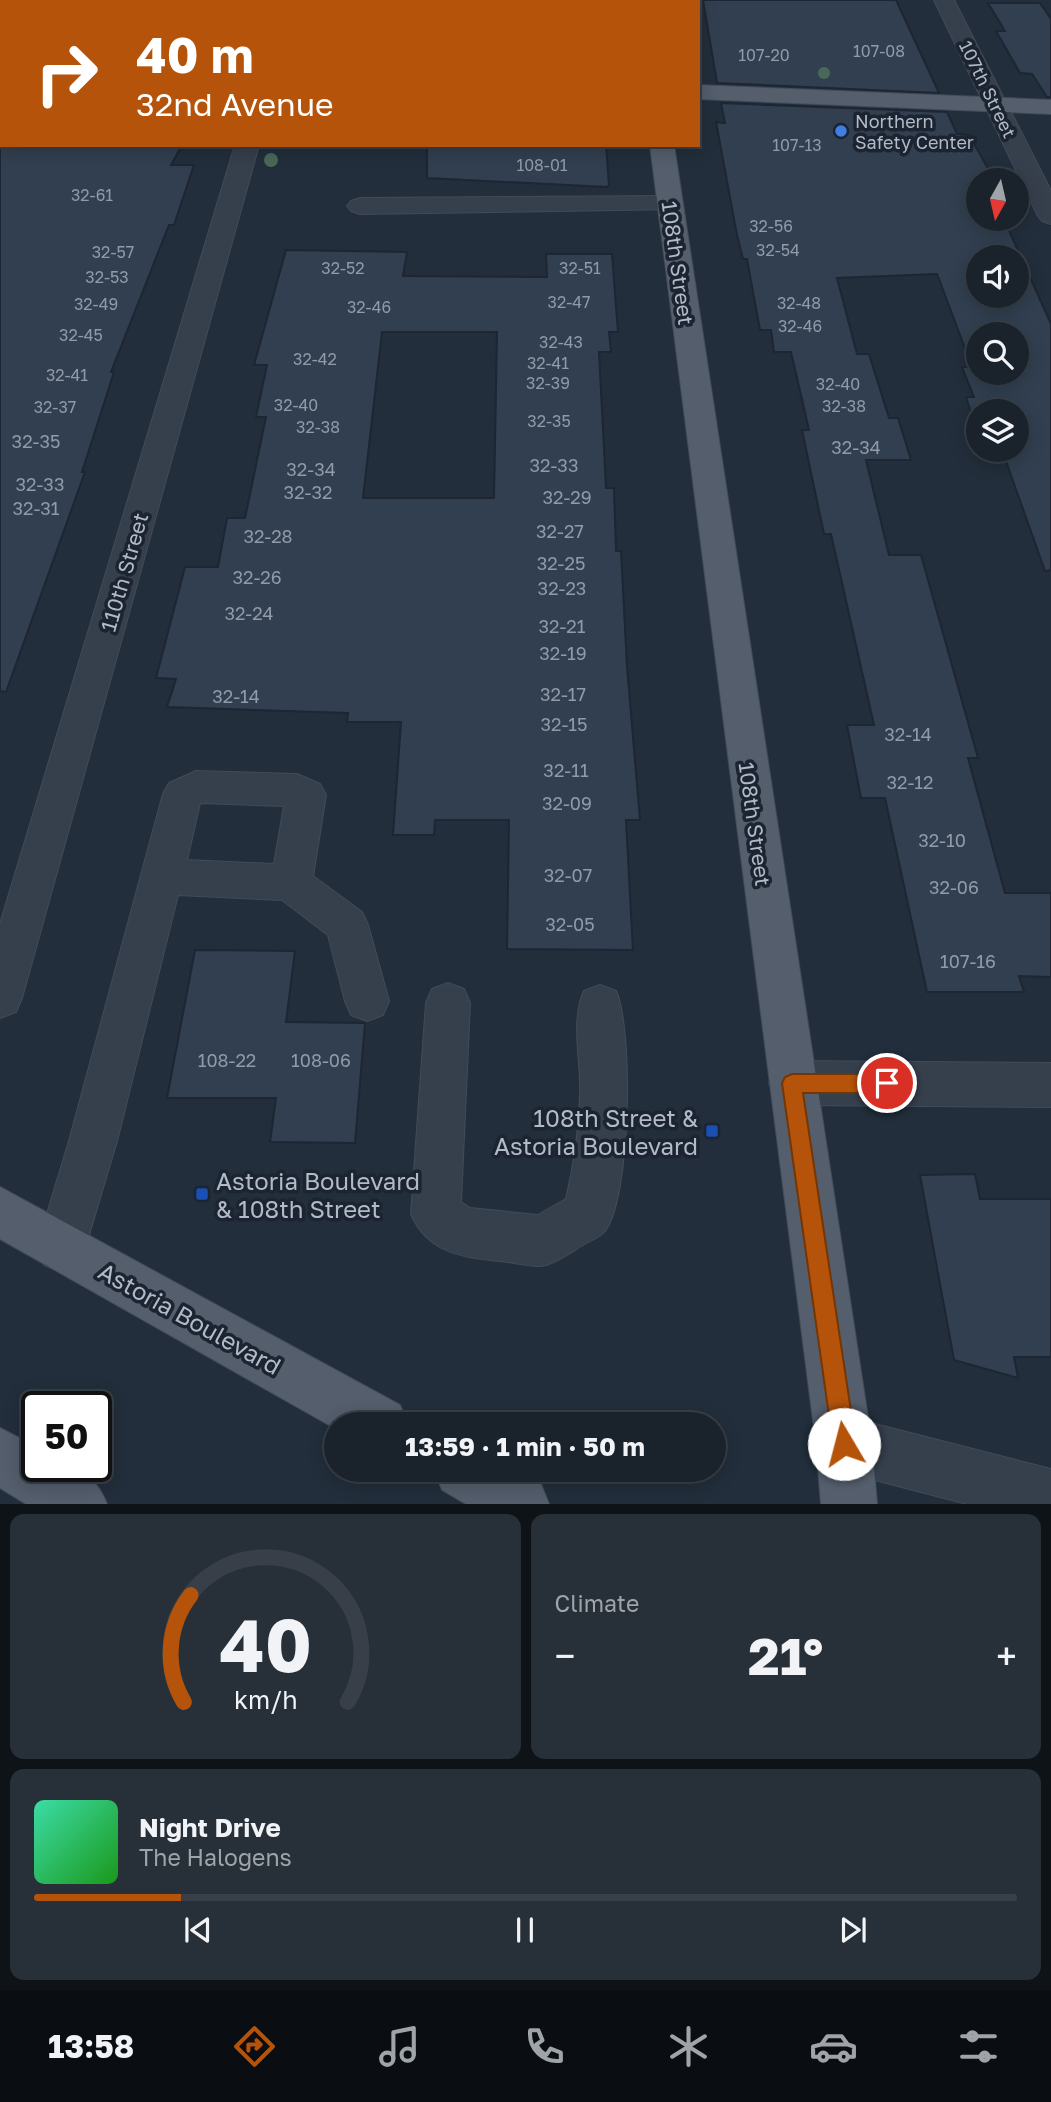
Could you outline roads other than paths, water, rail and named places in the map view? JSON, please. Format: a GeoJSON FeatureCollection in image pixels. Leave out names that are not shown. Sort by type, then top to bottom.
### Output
{"type":"FeatureCollection","features":[{"type":"Feature","properties":{"kind":"main road"},"geometry":{"type":"LineString","coordinates":[[700,92],[1051,107]]}},
{"type":"Feature","properties":{"kind":"main road","name":"108th Street"},"geometry":{"type":"LineString","coordinates":[[662,147],[844,1444],[849,1503]]}},
{"type":"Feature","properties":{"kind":"main road","name":"Astoria Boulevard"},"geometry":{"type":"LineString","coordinates":[[0,1212],[358,1412]]}},
{"type":"Feature","properties":{"kind":"main road"},"geometry":{"type":"LineString","coordinates":[[0,1456],[79,1503]]}},
{"type":"Feature","properties":{"kind":"main road"},"geometry":{"type":"LineString","coordinates":[[483,1482],[521,1503]]}},
{"type":"Feature","properties":{"kind":"street","name":"107th Street"},"geometry":{"type":"LineString","coordinates":[[944,0],[1051,216]]}},
{"type":"Feature","properties":{"kind":"street","name":"110th Street"},"geometry":{"type":"LineString","coordinates":[[0,998],[246,147]]}},
{"type":"Feature","properties":{"kind":"street"},"geometry":{"type":"LineString","coordinates":[[360,206],[670,204]]}},
{"type":"Feature","properties":{"kind":"street"},"geometry":{"type":"LineString","coordinates":[[62,1247],[183,794],[196,787],[297,790],[306,795],[291,883]]}},
{"type":"Feature","properties":{"kind":"street"},"geometry":{"type":"LineString","coordinates":[[161,877],[291,883],[348,925],[367,1001]]}},
{"type":"Feature","properties":{"kind":"street"},"geometry":{"type":"LineString","coordinates":[[448,1003],[436,1214],[462,1232],[543,1241],[587,1214],[601,1154],[604,1095],[600,1005]]}},
{"type":"Feature","properties":{"kind":"street"},"geometry":{"type":"LineString","coordinates":[[792,1083],[1051,1085]]}},
{"type":"Feature","properties":{"kind":"street"},"geometry":{"type":"LineString","coordinates":[[844,1444],[1051,1497]]}},
{"type":"Feature","properties":{"kind":"place","name":"Northern Safety Center"},"geometry":{"type":"Point","coordinates":[841,131]}},
{"type":"Feature","properties":{"kind":"place","name":"108th Street & Astoria Boulevard"},"geometry":{"type":"Point","coordinates":[712,1131]}},
{"type":"Feature","properties":{"kind":"place","name":"Astoria Boulevard & 108th Street"},"geometry":{"type":"Point","coordinates":[202,1194]}}]}
